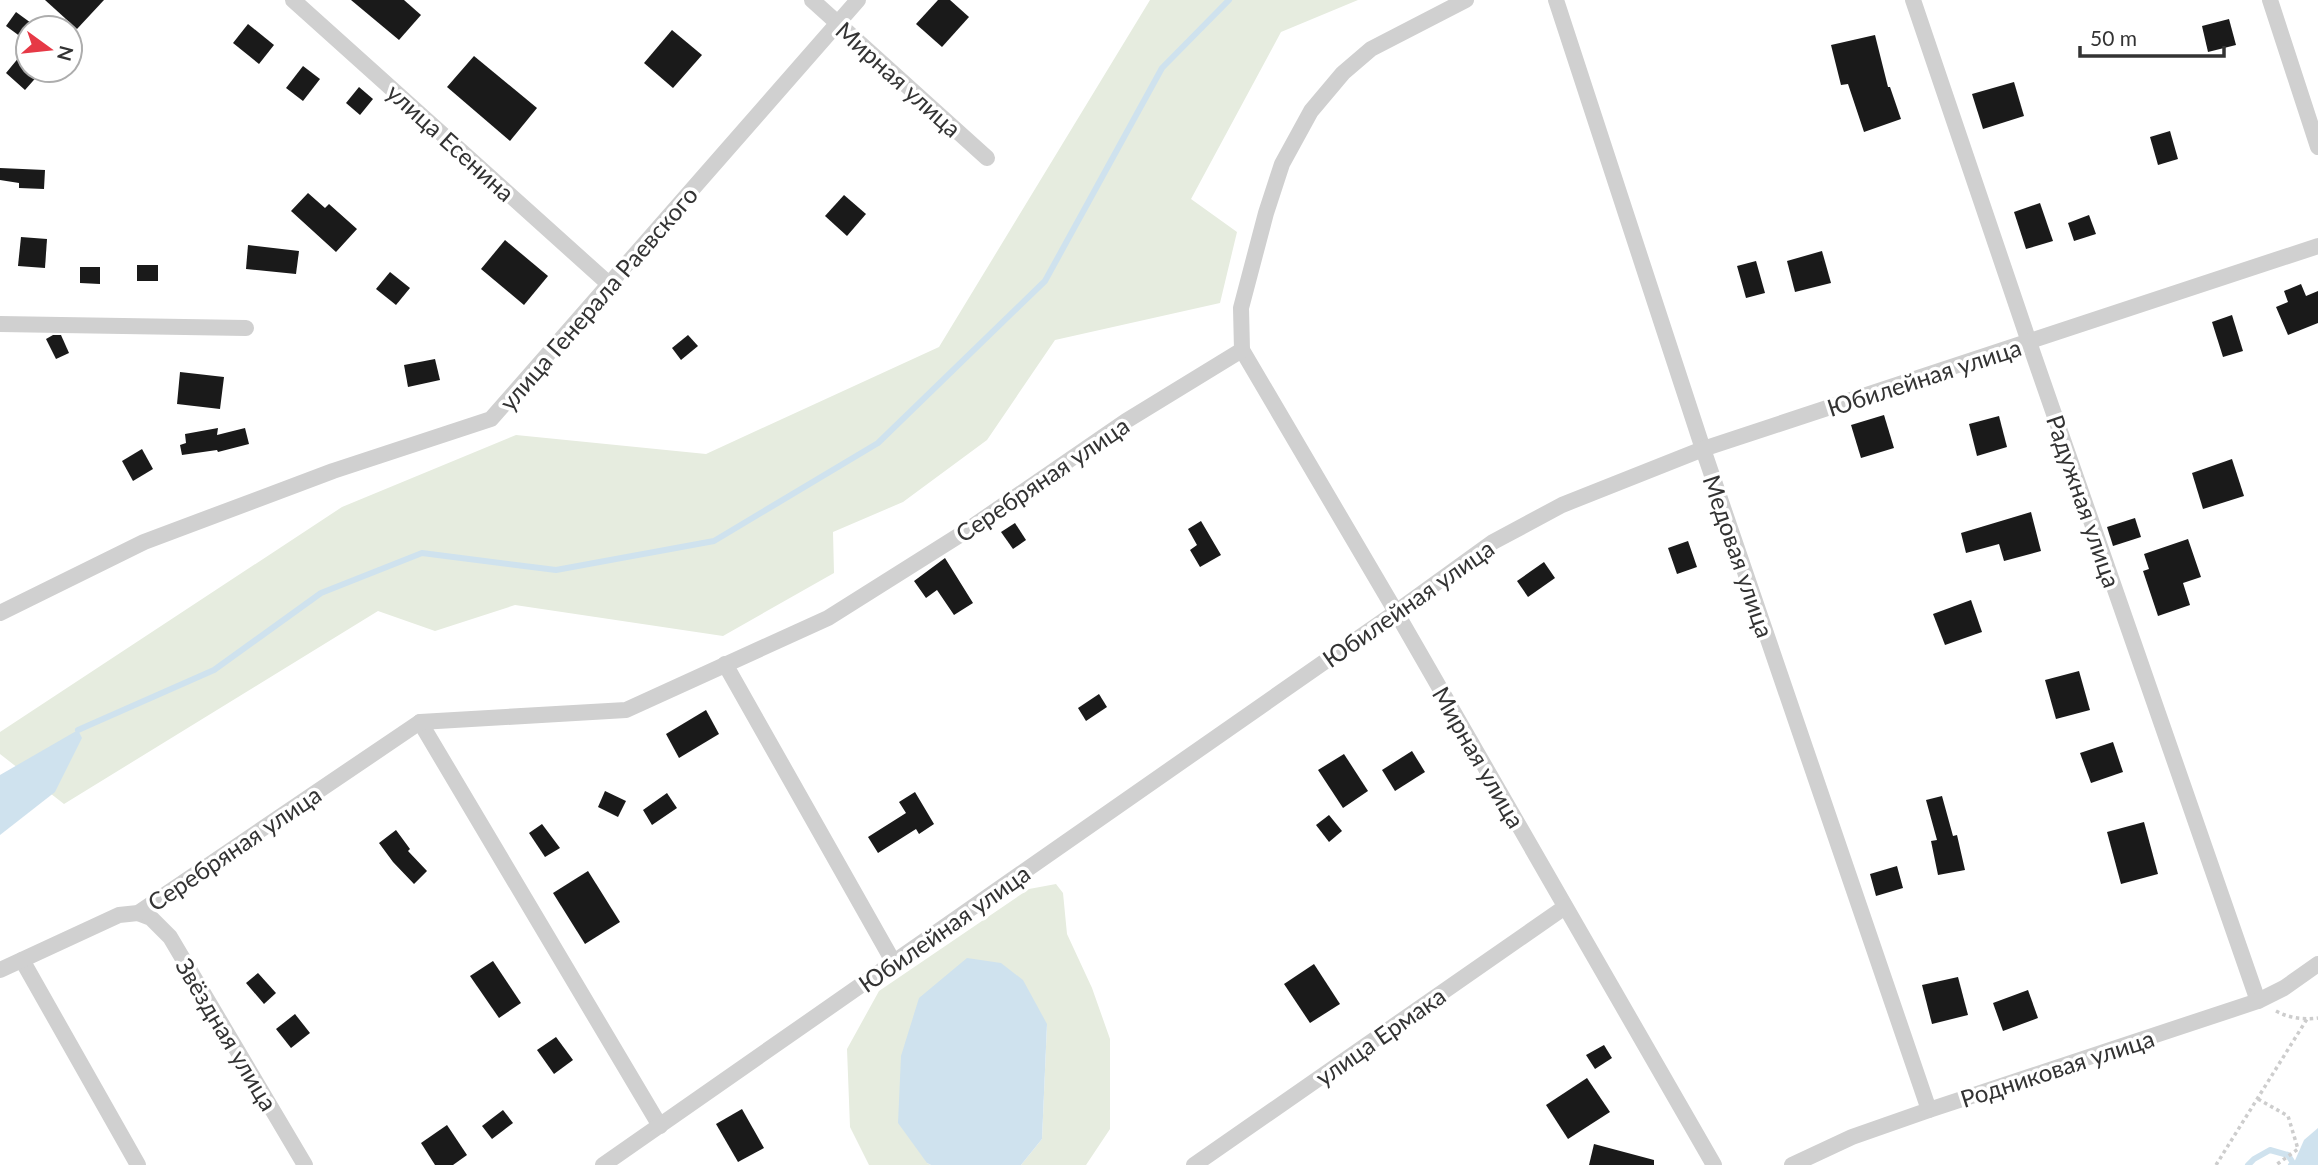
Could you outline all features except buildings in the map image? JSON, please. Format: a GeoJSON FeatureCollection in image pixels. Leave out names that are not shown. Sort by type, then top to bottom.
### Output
{"type":"FeatureCollection","features":[{"type":"Feature","properties":{"kind":"street","name":"улица Есенина"},"geometry":{"type":"LineString","coordinates":[[293,0],[610,285]]}},
{"type":"Feature","properties":{"kind":"street","name":"Мирная улица"},"geometry":{"type":"LineString","coordinates":[[812,0],[987,158]]}},
{"type":"Feature","properties":{"kind":"street","name":"улица Генерала Раевского"},"geometry":{"type":"LineString","coordinates":[[0,612],[144,542],[333,471],[492,419],[859,0]]}},
{"type":"Feature","properties":{"kind":"street"},"geometry":{"type":"LineString","coordinates":[[1242,350],[1241,308],[1266,213],[1282,164],[1311,111],[1343,73],[1371,49],[1466,0]]}},
{"type":"Feature","properties":{"kind":"street","name":"Медовая улица"},"geometry":{"type":"LineString","coordinates":[[1556,0],[1703,449],[1929,1110]]}},
{"type":"Feature","properties":{"kind":"street","name":"Радужная улица"},"geometry":{"type":"LineString","coordinates":[[1913,0],[2258,1001]]}},
{"type":"Feature","properties":{"kind":"street"},"geometry":{"type":"LineString","coordinates":[[2270,0],[2318,147]]}},
{"type":"Feature","properties":{"kind":"street","name":"Юбилейная улица"},"geometry":{"type":"LineString","coordinates":[[603,1165],[1493,542],[1537,517],[1703,449],[2318,246]]}},
{"type":"Feature","properties":{"kind":"street"},"geometry":{"type":"LineString","coordinates":[[0,324],[246,328]]}},
{"type":"Feature","properties":{"kind":"street","name":"Мирная улица"},"geometry":{"type":"LineString","coordinates":[[1242,350],[1714,1165]]}},
{"type":"Feature","properties":{"kind":"street","name":"Серебряная улица"},"geometry":{"type":"LineString","coordinates":[[0,970],[119,915],[138,913],[420,722],[625,710],[828,618],[963,533],[1126,421],[1242,350]]}},
{"type":"Feature","properties":{"kind":"street"},"geometry":{"type":"LineString","coordinates":[[725,664],[894,963]]}},
{"type":"Feature","properties":{"kind":"street"},"geometry":{"type":"LineString","coordinates":[[420,722],[660,1126]]}},
{"type":"Feature","properties":{"kind":"street","name":"улица Ермака"},"geometry":{"type":"LineString","coordinates":[[1194,1165],[1565,907]]}},
{"type":"Feature","properties":{"kind":"street","name":"Звёздная улица"},"geometry":{"type":"LineString","coordinates":[[138,913],[151,918],[170,937],[305,1165]]}},
{"type":"Feature","properties":{"kind":"street"},"geometry":{"type":"LineString","coordinates":[[22,960],[138,1165]]}},
{"type":"Feature","properties":{"kind":"street","name":"Родниковая улица"},"geometry":{"type":"LineString","coordinates":[[1792,1165],[1852,1137],[2258,1001],[2284,988],[2318,964]]}},
{"type":"Feature","properties":{"kind":"path"},"geometry":{"type":"LineString","coordinates":[[2258,1001],[2286,1016],[2318,1018]]}},
{"type":"Feature","properties":{"kind":"path"},"geometry":{"type":"LineString","coordinates":[[2216,1165],[2308,1019]]}},
{"type":"Feature","properties":{"kind":"path"},"geometry":{"type":"LineString","coordinates":[[2258,1099],[2288,1116],[2298,1149],[2276,1165]]}},
{"type":"Feature","properties":{"kind":"shaded area"},"geometry":{"type":"Polygon","coordinates":[[[1150,0],[1358,0],[1281,32],[1191,199],[1237,232],[1220,303],[1055,340],[987,440],[903,502],[833,532],[834,573],[723,636],[515,605],[435,631],[378,611],[64,804],[0,754],[0,732],[342,507],[516,435],[706,454],[939,347],[1150,0]]]}},
{"type":"Feature","properties":{"kind":"shaded area"},"geometry":{"type":"Polygon","coordinates":[[[1056,884],[1063,893],[1067,934],[1092,988],[1110,1039],[1110,1129],[1086,1165],[1021,1165],[1042,1139],[1047,1024],[927,1163],[931,1165],[869,1165],[850,1127],[847,1049],[879,991],[1029,889],[1056,884]]]}},
{"type":"Feature","properties":{"kind":"water"},"geometry":{"type":"Polygon","coordinates":[[[78,730],[82,738],[55,792],[0,835],[0,775],[78,730]]]}},
{"type":"Feature","properties":{"kind":"water"},"geometry":{"type":"Polygon","coordinates":[[[967,958],[1001,963],[1023,980],[1047,1024],[1042,1139],[1021,1165],[931,1165],[898,1123],[901,1056],[919,998],[967,958]]]}},
{"type":"Feature","properties":{"kind":"water"},"geometry":{"type":"Polygon","coordinates":[[[2318,1128],[2318,1165],[2293,1165],[2304,1140],[2318,1128]]]}},
{"type":"Feature","properties":{"kind":"waterway"},"geometry":{"type":"LineString","coordinates":[[78,730],[214,670],[321,593],[422,553],[556,570],[714,541],[878,443],[1045,281],[1162,68],[1229,0]]}},
{"type":"Feature","properties":{"kind":"waterway"},"geometry":{"type":"LineString","coordinates":[[2248,1165],[2270,1150],[2288,1155],[2293,1163],[2291,1165]]}}]}
